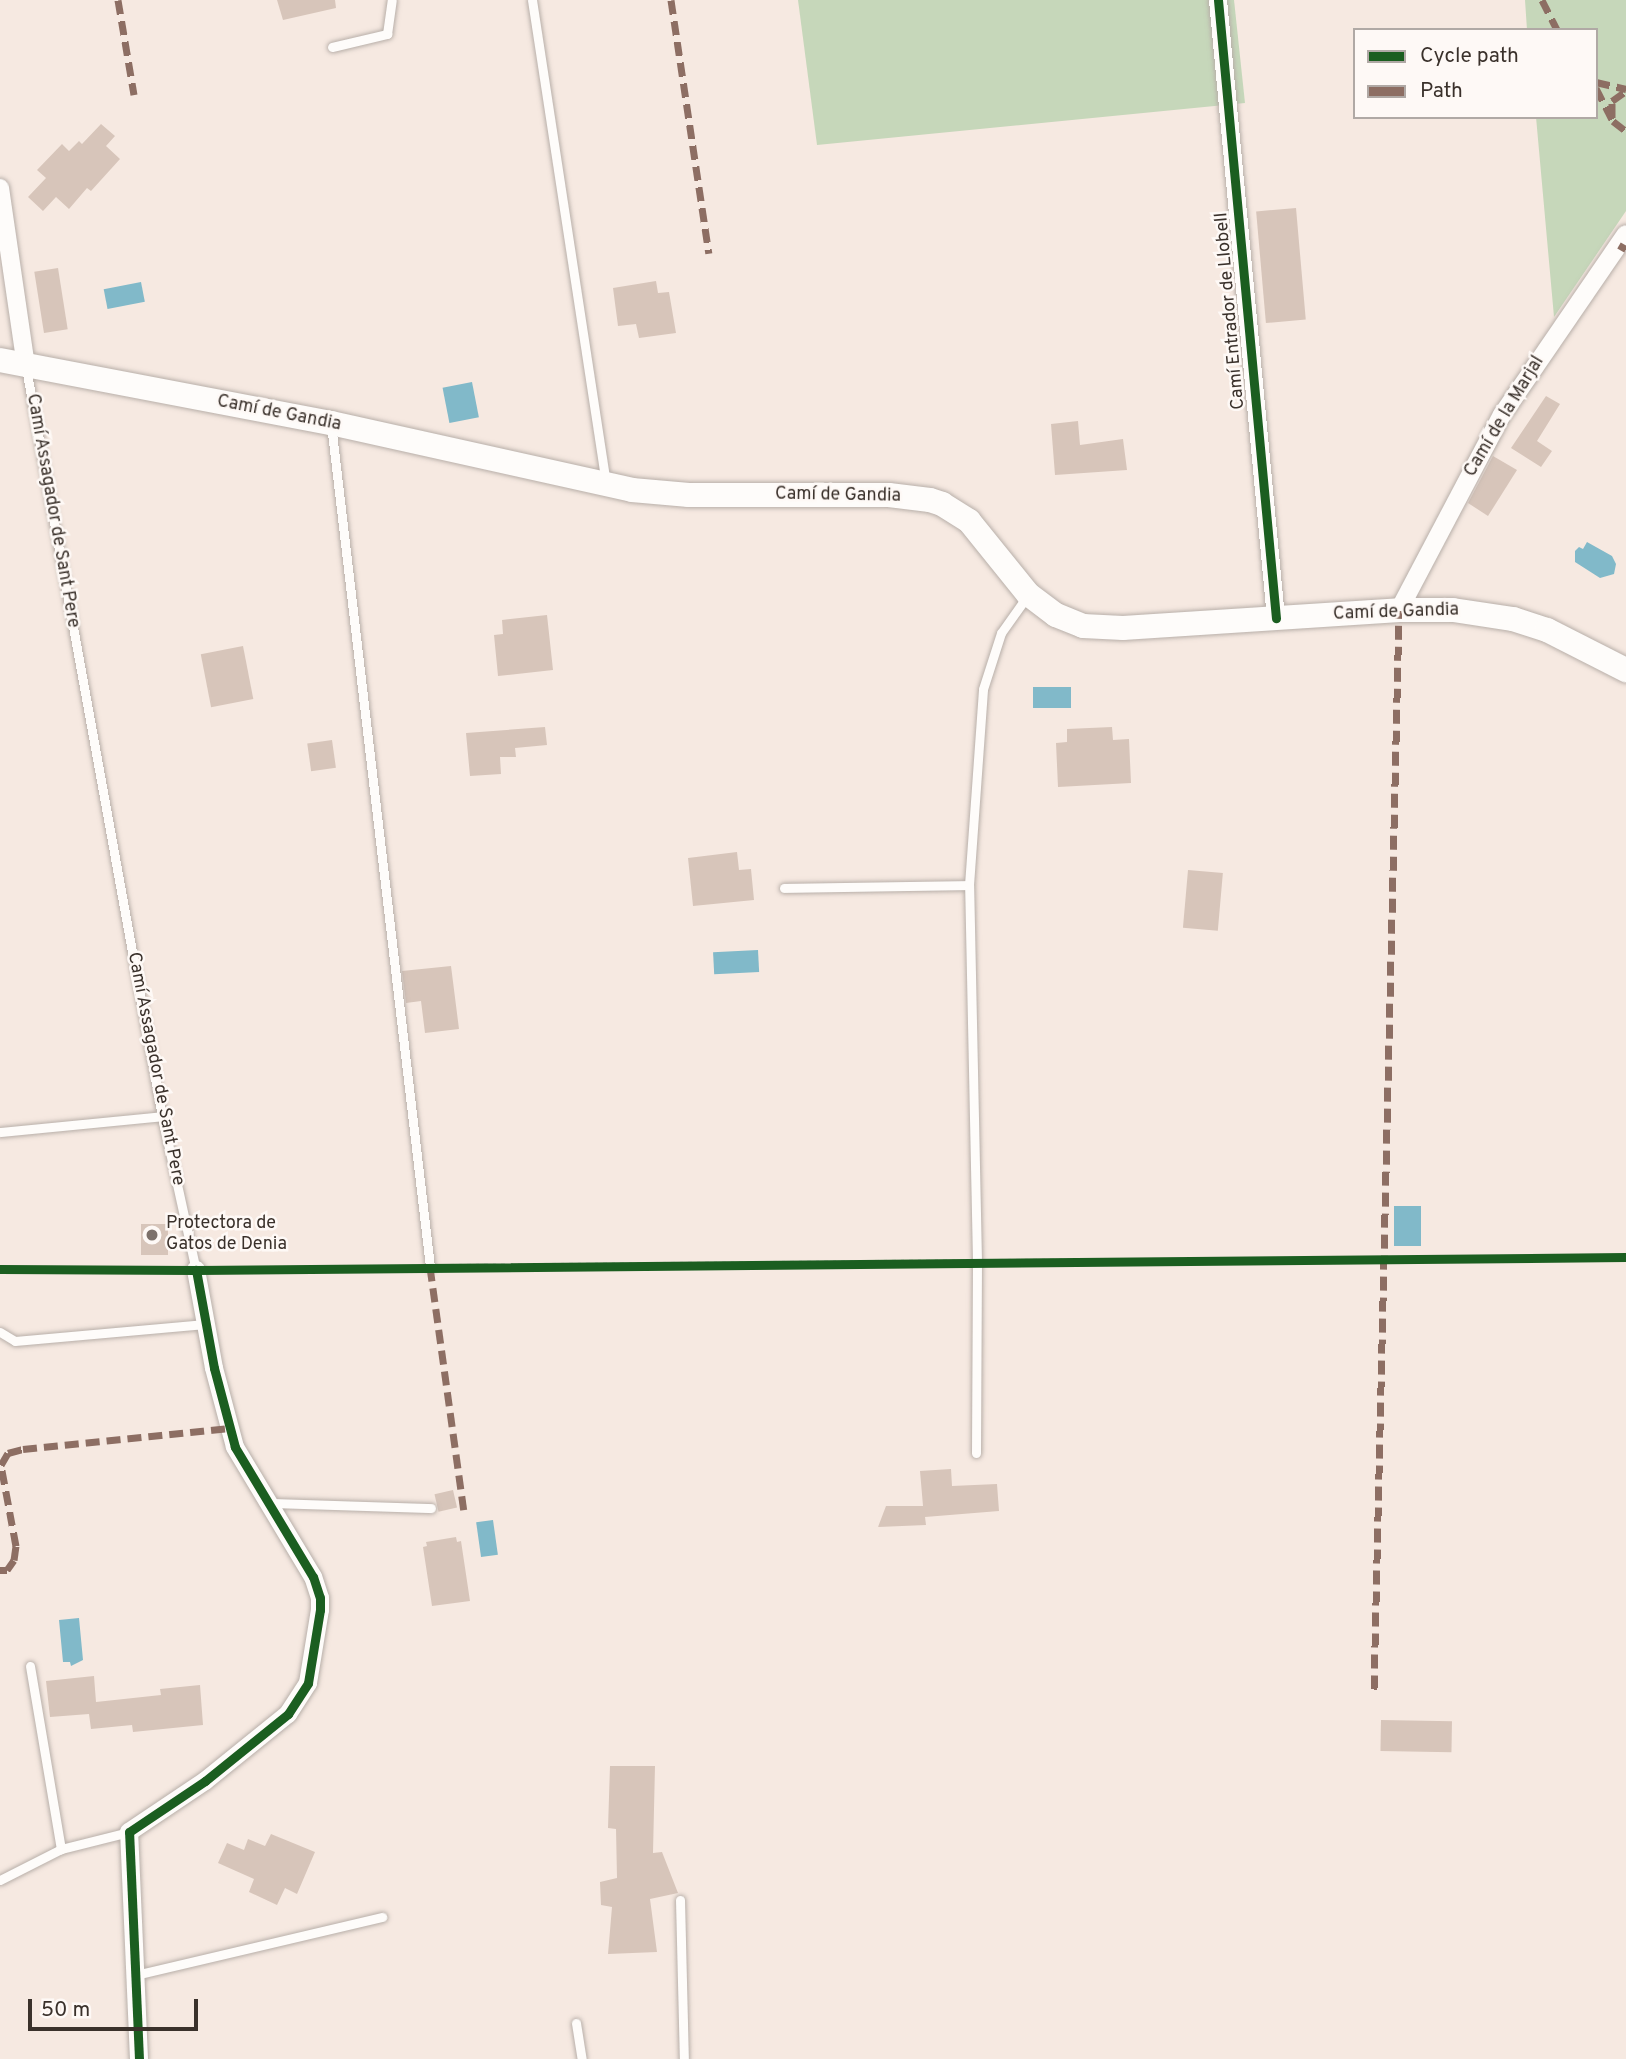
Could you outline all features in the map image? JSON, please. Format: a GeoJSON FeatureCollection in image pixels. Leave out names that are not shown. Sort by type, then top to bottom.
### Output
{"type":"FeatureCollection","features":[{"type":"Feature","properties":{"kind":"main road","name":"Camí de Gandia"},"geometry":{"type":"LineString","coordinates":[[0,360],[331,424],[607,484],[689,495],[889,495],[930,500],[948,507],[969,521],[1028,594],[1056,615],[1097,628],[1399,610],[1453,610],[1513,619],[1548,630],[1626,670]]}},
{"type":"Feature","properties":{"kind":"street","name":"Camí Entrador de Llobell"},"geometry":{"type":"LineString","coordinates":[[1218,0],[1276,618]]}},
{"type":"Feature","properties":{"kind":"street"},"geometry":{"type":"LineString","coordinates":[[0,188],[26,366]]}},
{"type":"Feature","properties":{"kind":"street","name":"Camí de la Marjal"},"geometry":{"type":"LineString","coordinates":[[1399,610],[1516,391],[1626,234]]}},
{"type":"Feature","properties":{"kind":"street","name":"Camí Assagador de Sant Pere"},"geometry":{"type":"LineString","coordinates":[[129,1832],[205,1781],[288,1714],[308,1683],[320,1598],[313,1577],[235,1447],[205,1324],[196,1270]]}},
{"type":"Feature","properties":{"kind":"street"},"geometry":{"type":"LineString","coordinates":[[129,1832],[139,2059]]}},
{"type":"Feature","properties":{"kind":"lane"},"geometry":{"type":"LineString","coordinates":[[332,47],[387,34],[392,0]]}},
{"type":"Feature","properties":{"kind":"lane"},"geometry":{"type":"LineString","coordinates":[[532,0],[607,484]]}},
{"type":"Feature","properties":{"kind":"lane","name":"Camí Assagador de Sant Pere"},"geometry":{"type":"LineString","coordinates":[[26,366],[162,1116],[196,1270]]}},
{"type":"Feature","properties":{"kind":"lane"},"geometry":{"type":"LineString","coordinates":[[331,424],[430,1266]]}},
{"type":"Feature","properties":{"kind":"lane"},"geometry":{"type":"LineString","coordinates":[[976,1453],[977,1261],[970,885],[983,689],[1001,633],[1028,594]]}},
{"type":"Feature","properties":{"kind":"lane"},"geometry":{"type":"LineString","coordinates":[[784,888],[970,885]]}},
{"type":"Feature","properties":{"kind":"lane"},"geometry":{"type":"LineString","coordinates":[[0,1132],[162,1116]]}},
{"type":"Feature","properties":{"kind":"lane"},"geometry":{"type":"LineString","coordinates":[[0,1332],[15,1340],[205,1324]]}},
{"type":"Feature","properties":{"kind":"lane"},"geometry":{"type":"LineString","coordinates":[[269,1503],[431,1508]]}},
{"type":"Feature","properties":{"kind":"lane"},"geometry":{"type":"LineString","coordinates":[[30,1666],[61,1849]]}},
{"type":"Feature","properties":{"kind":"lane"},"geometry":{"type":"LineString","coordinates":[[0,1880],[61,1849],[129,1832]]}},
{"type":"Feature","properties":{"kind":"lane"},"geometry":{"type":"LineString","coordinates":[[681,1900],[684,2059]]}},
{"type":"Feature","properties":{"kind":"lane"},"geometry":{"type":"LineString","coordinates":[[135,1975],[382,1917]]}},
{"type":"Feature","properties":{"kind":"lane"},"geometry":{"type":"LineString","coordinates":[[576,2023],[582,2059]]}},
{"type":"Feature","properties":{"kind":"path"},"geometry":{"type":"LineString","coordinates":[[0,1269],[196,1270],[1626,1257]]}},
{"type":"Feature","properties":{"kind":"green space"},"geometry":{"type":"Polygon","coordinates":[[[798,0],[1234,0],[1245,103],[817,145],[798,0]]]}},
{"type":"Feature","properties":{"kind":"green space"},"geometry":{"type":"Polygon","coordinates":[[[1525,0],[1626,0],[1626,211],[1554,317],[1536,119],[1598,119],[1598,28],[1527,28],[1525,0]]]}},
{"type":"Feature","properties":{"kind":"water"},"geometry":{"type":"Polygon","coordinates":[[[141,282],[145,302],[108,309],[104,289],[141,282]]]}},
{"type":"Feature","properties":{"kind":"water"},"geometry":{"type":"Polygon","coordinates":[[[472,382],[479,417],[449,423],[443,388],[472,382]]]}},
{"type":"Feature","properties":{"kind":"water"},"geometry":{"type":"Polygon","coordinates":[[[1587,542],[1612,556],[1616,564],[1614,574],[1600,578],[1575,562],[1575,551],[1579,547],[1583,549],[1587,542]]]}},
{"type":"Feature","properties":{"kind":"water"},"geometry":{"type":"Polygon","coordinates":[[[1033,687],[1071,687],[1071,708],[1033,708],[1033,687]]]}},
{"type":"Feature","properties":{"kind":"water"},"geometry":{"type":"Polygon","coordinates":[[[758,950],[759,972],[714,974],[713,952],[758,950]]]}},
{"type":"Feature","properties":{"kind":"water"},"geometry":{"type":"Polygon","coordinates":[[[1394,1206],[1421,1206],[1421,1246],[1394,1246],[1394,1206]]]}},
{"type":"Feature","properties":{"kind":"water"},"geometry":{"type":"Polygon","coordinates":[[[493,1520],[498,1555],[481,1557],[476,1522],[493,1520]]]}},
{"type":"Feature","properties":{"kind":"water"},"geometry":{"type":"Polygon","coordinates":[[[79,1618],[83,1660],[71,1666],[70,1662],[63,1662],[59,1620],[79,1618]]]}},
{"type":"Feature","properties":{"kind":"building"},"geometry":{"type":"Polygon","coordinates":[[[277,0],[335,0],[336,8],[283,20],[277,0]]]}},
{"type":"Feature","properties":{"kind":"building"},"geometry":{"type":"Polygon","coordinates":[[[101,124],[115,136],[106,146],[120,159],[91,191],[87,188],[69,209],[56,197],[43,211],[28,197],[46,178],[37,170],[62,144],[69,151],[79,141],[82,144],[101,124]]]}},
{"type":"Feature","properties":{"kind":"building"},"geometry":{"type":"Polygon","coordinates":[[[1296,208],[1306,320],[1266,323],[1256,211],[1296,208]]]}},
{"type":"Feature","properties":{"kind":"building"},"geometry":{"type":"Polygon","coordinates":[[[58,268],[68,329],[44,333],[34,272],[58,268]]]}},
{"type":"Feature","properties":{"kind":"building"},"geometry":{"type":"Polygon","coordinates":[[[656,281],[658,293],[669,292],[676,333],[639,338],[636,324],[618,326],[613,288],[656,281]]]}},
{"type":"Feature","properties":{"kind":"building"},"geometry":{"type":"Polygon","coordinates":[[[1546,396],[1560,404],[1537,441],[1552,451],[1541,467],[1511,448],[1546,396]]]}},
{"type":"Feature","properties":{"kind":"building"},"geometry":{"type":"Polygon","coordinates":[[[1078,421],[1080,445],[1123,439],[1127,470],[1055,475],[1051,424],[1078,421]]]}},
{"type":"Feature","properties":{"kind":"building"},"geometry":{"type":"Polygon","coordinates":[[[1493,456],[1517,470],[1488,516],[1468,503],[1493,456]]]}},
{"type":"Feature","properties":{"kind":"building"},"geometry":{"type":"Polygon","coordinates":[[[547,615],[553,670],[498,676],[494,635],[503,634],[502,620],[547,615]]]}},
{"type":"Feature","properties":{"kind":"building"},"geometry":{"type":"Polygon","coordinates":[[[243,646],[253,699],[211,707],[201,654],[243,646]]]}},
{"type":"Feature","properties":{"kind":"building"},"geometry":{"type":"Polygon","coordinates":[[[545,727],[547,745],[515,748],[516,757],[500,757],[501,774],[470,776],[466,733],[545,727]]]}},
{"type":"Feature","properties":{"kind":"building"},"geometry":{"type":"Polygon","coordinates":[[[1112,727],[1113,740],[1129,739],[1131,783],[1058,787],[1056,743],[1067,742],[1067,729],[1112,727]]]}},
{"type":"Feature","properties":{"kind":"building"},"geometry":{"type":"Polygon","coordinates":[[[332,740],[336,768],[311,771],[307,743],[332,740]]]}},
{"type":"Feature","properties":{"kind":"building"},"geometry":{"type":"Polygon","coordinates":[[[737,852],[739,870],[751,869],[754,900],[693,906],[688,858],[737,852]]]}},
{"type":"Feature","properties":{"kind":"building"},"geometry":{"type":"Polygon","coordinates":[[[1188,870],[1223,873],[1218,931],[1183,928],[1188,870]]]}},
{"type":"Feature","properties":{"kind":"building"},"geometry":{"type":"Polygon","coordinates":[[[451,966],[459,1029],[425,1033],[421,1001],[406,1003],[402,971],[451,966]]]}},
{"type":"Feature","properties":{"kind":"building"},"geometry":{"type":"Polygon","coordinates":[[[141,1224],[168,1224],[168,1255],[141,1255],[141,1224]]]}},
{"type":"Feature","properties":{"kind":"building"},"geometry":{"type":"Polygon","coordinates":[[[951,1469],[952,1486],[997,1484],[999,1511],[925,1517],[926,1525],[878,1527],[886,1506],[923,1506],[920,1471],[951,1469]]]}},
{"type":"Feature","properties":{"kind":"building"},"geometry":{"type":"Polygon","coordinates":[[[453,1490],[457,1508],[439,1512],[434,1494],[453,1490]]]}},
{"type":"Feature","properties":{"kind":"building"},"geometry":{"type":"Polygon","coordinates":[[[456,1537],[457,1542],[461,1541],[470,1601],[432,1606],[423,1547],[427,1546],[426,1542],[456,1537]]]}},
{"type":"Feature","properties":{"kind":"building"},"geometry":{"type":"Polygon","coordinates":[[[94,1676],[96,1702],[161,1695],[160,1689],[200,1685],[203,1725],[133,1732],[132,1725],[91,1729],[89,1714],[50,1717],[46,1681],[94,1676]]]}},
{"type":"Feature","properties":{"kind":"building"},"geometry":{"type":"Polygon","coordinates":[[[1381,1720],[1452,1721],[1451,1752],[1380,1751],[1381,1720]]]}},
{"type":"Feature","properties":{"kind":"building"},"geometry":{"type":"Polygon","coordinates":[[[610,1766],[655,1766],[653,1853],[662,1852],[678,1893],[650,1899],[657,1952],[608,1954],[612,1907],[601,1905],[600,1882],[617,1878],[616,1829],[608,1828],[610,1766]]]}},
{"type":"Feature","properties":{"kind":"building"},"geometry":{"type":"Polygon","coordinates":[[[271,1834],[315,1852],[297,1894],[285,1888],[277,1905],[249,1892],[254,1879],[218,1863],[227,1843],[244,1850],[248,1839],[265,1846],[271,1834]]]}},
{"type":"Feature","properties":{"kind":"marked path"},"geometry":{"type":"LineString","coordinates":[[118,0],[134,95]]}},
{"type":"Feature","properties":{"kind":"marked path"},"geometry":{"type":"LineString","coordinates":[[671,0],[709,253]]}},
{"type":"Feature","properties":{"kind":"marked path"},"geometry":{"type":"LineString","coordinates":[[1542,0],[1556,28]]}},
{"type":"Feature","properties":{"kind":"marked path"},"geometry":{"type":"LineString","coordinates":[[1598,82],[1626,89]]}},
{"type":"Feature","properties":{"kind":"marked path"},"geometry":{"type":"LineString","coordinates":[[1612,118],[1612,101],[1626,91]]}},
{"type":"Feature","properties":{"kind":"marked path"},"geometry":{"type":"LineString","coordinates":[[1598,92],[1613,121],[1626,131]]}},
{"type":"Feature","properties":{"kind":"marked path"},"geometry":{"type":"LineString","coordinates":[[1619,245],[1626,249]]}},
{"type":"Feature","properties":{"kind":"marked path"},"geometry":{"type":"LineString","coordinates":[[1374,1689],[1399,610]]}},
{"type":"Feature","properties":{"kind":"marked path"},"geometry":{"type":"LineString","coordinates":[[430,1267],[464,1511]]}},
{"type":"Feature","properties":{"kind":"marked path"},"geometry":{"type":"LineString","coordinates":[[0,1570],[7,1570],[14,1560],[16,1546],[1,1465],[8,1453],[23,1449],[230,1428]]}},
{"type":"Feature","properties":{"kind":"cycle path"},"geometry":{"type":"LineString","coordinates":[[1218,0],[1276,618]]}},
{"type":"Feature","properties":{"kind":"cycle path"},"geometry":{"type":"LineString","coordinates":[[0,1269],[196,1270],[1626,1257]]}},
{"type":"Feature","properties":{"kind":"cycle path"},"geometry":{"type":"LineString","coordinates":[[139,2059],[129,1832],[205,1781],[288,1714],[308,1683],[320,1610],[320,1598],[313,1577],[235,1447],[214,1368],[196,1270]]}},
{"type":"Feature","properties":{"kind":"place","name":"Protectora de Gatos de Denia"},"geometry":{"type":"Point","coordinates":[152,1235]}}]}
